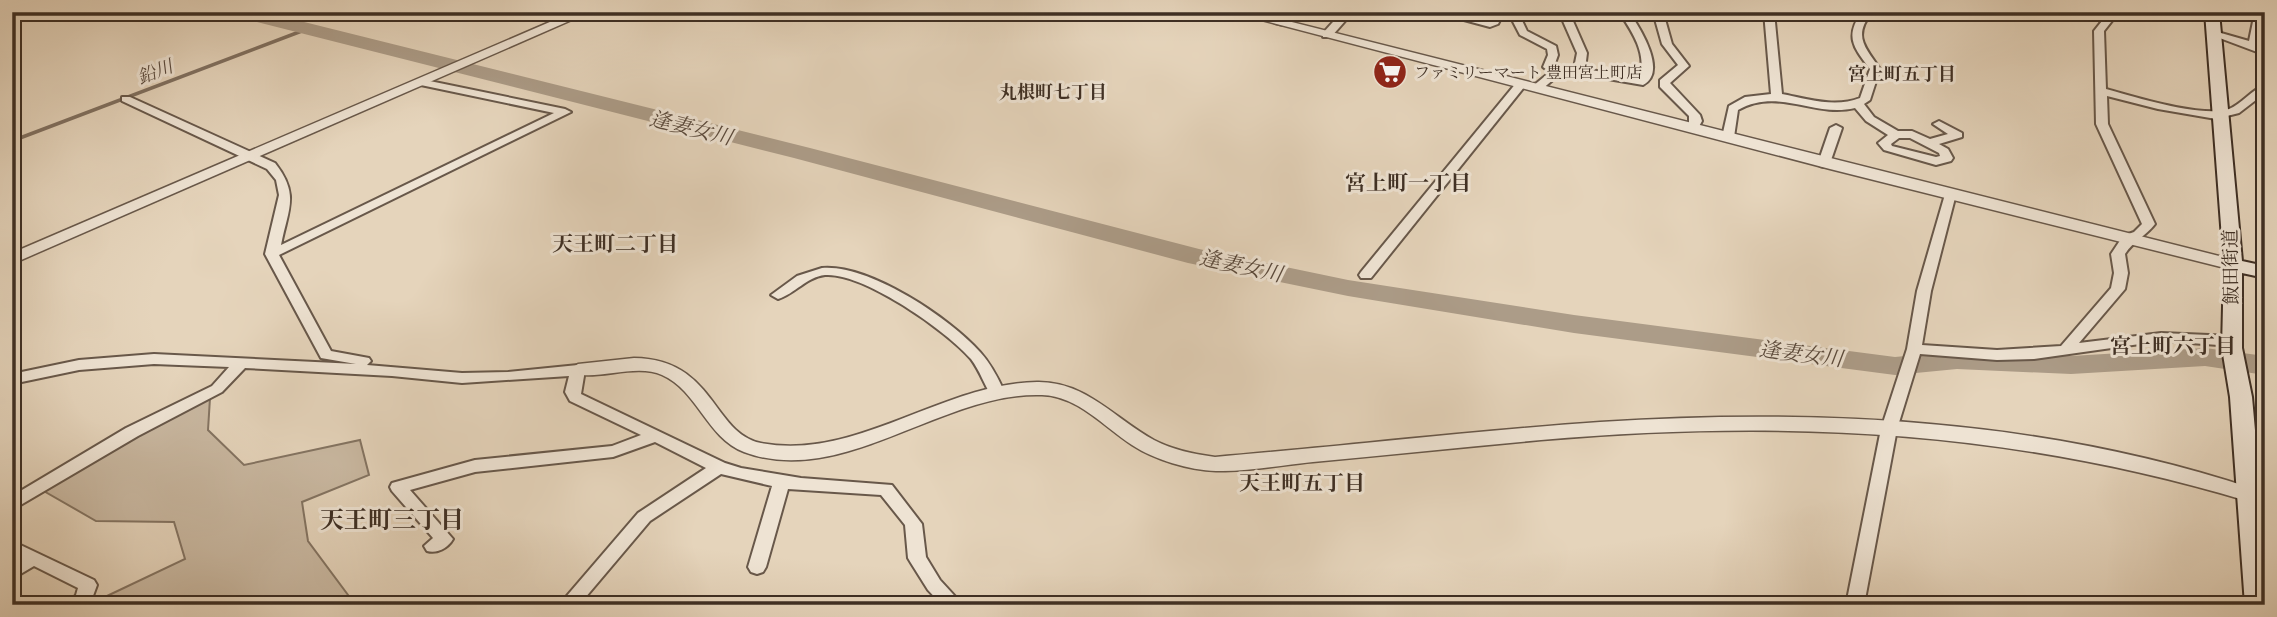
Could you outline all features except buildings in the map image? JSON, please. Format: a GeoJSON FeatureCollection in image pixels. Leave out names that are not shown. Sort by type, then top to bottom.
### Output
{"type":"FeatureCollection","features":[{"type":"Feature","properties":{"kind":"main road","name":"飯田街道"},"geometry":{"type":"LineString","coordinates":[[2212,12],[2233,265],[2233,344],[2253,490],[2258,605]]}},
{"type":"Feature","properties":{"kind":"main road"},"geometry":{"type":"LineString","coordinates":[[2233,265],[2265,272]]}},
{"type":"Feature","properties":{"kind":"street"},"geometry":{"type":"LineString","coordinates":[[12,259],[584,12]]}},
{"type":"Feature","properties":{"kind":"street"},"geometry":{"type":"LineString","coordinates":[[1237,12],[1280,18],[1327,35],[2233,265]]}},
{"type":"Feature","properties":{"kind":"street"},"geometry":{"type":"LineString","coordinates":[[1327,35],[1348,12]]}},
{"type":"Feature","properties":{"kind":"street"},"geometry":{"type":"LineString","coordinates":[[1439,12],[1490,24],[1495,22],[1496,18],[1489,12]]}},
{"type":"Feature","properties":{"kind":"street"},"geometry":{"type":"LineString","coordinates":[[1513,12],[1518,29],[1527,37],[1552,48],[1553,55],[1548,67],[1557,71],[1578,71],[1635,82],[1646,79],[1648,59],[1624,12]]}},
{"type":"Feature","properties":{"kind":"street"},"geometry":{"type":"LineString","coordinates":[[1564,12],[1582,53],[1578,71]]}},
{"type":"Feature","properties":{"kind":"street"},"geometry":{"type":"LineString","coordinates":[[1658,12],[1667,44],[1684,66],[1664,82],[1665,87],[1694,115],[1696,121],[1693,128]]}},
{"type":"Feature","properties":{"kind":"street"},"geometry":{"type":"LineString","coordinates":[[1769,12],[1777,96]]}},
{"type":"Feature","properties":{"kind":"street"},"geometry":{"type":"LineString","coordinates":[[1728,137],[1735,106],[1757,98],[1777,96],[1839,106],[1858,104],[1865,100],[1875,69],[1861,52],[1858,43],[1860,20],[1867,12]]}},
{"type":"Feature","properties":{"kind":"street"},"geometry":{"type":"LineString","coordinates":[[2066,349],[2118,289],[2121,273],[2118,254],[2128,239],[2139,235],[2148,224],[2126,171],[2102,124],[2099,31],[2110,16],[2074,12]]}},
{"type":"Feature","properties":{"kind":"street"},"geometry":{"type":"LineString","coordinates":[[2252,46],[2260,12]]}},
{"type":"Feature","properties":{"kind":"street"},"geometry":{"type":"LineString","coordinates":[[2214,34],[2265,52]]}},
{"type":"Feature","properties":{"kind":"street"},"geometry":{"type":"LineString","coordinates":[[1537,88],[1557,71]]}},
{"type":"Feature","properties":{"kind":"street"},"geometry":{"type":"LineString","coordinates":[[272,254],[565,112],[427,80]]}},
{"type":"Feature","properties":{"kind":"street"},"geometry":{"type":"LineString","coordinates":[[1366,275],[1521,84]]}},
{"type":"Feature","properties":{"kind":"street"},"geometry":{"type":"LineString","coordinates":[[2102,91],[2158,106],[2222,115],[2235,111],[2265,88]]}},
{"type":"Feature","properties":{"kind":"street"},"geometry":{"type":"LineString","coordinates":[[126,99],[271,166],[282,180],[285,195],[272,254],[326,355],[368,362],[392,371]]}},
{"type":"Feature","properties":{"kind":"street"},"geometry":{"type":"LineString","coordinates":[[1858,104],[1870,119],[1896,135],[1912,134],[1947,153],[1947,158],[1936,161],[1884,145],[1896,135]]}},
{"type":"Feature","properties":{"kind":"street"},"geometry":{"type":"LineString","coordinates":[[1929,143],[1958,135],[1939,124]]}},
{"type":"Feature","properties":{"kind":"street"},"geometry":{"type":"LineString","coordinates":[[1825,163],[1836,128]]}},
{"type":"Feature","properties":{"kind":"street"},"geometry":{"type":"LineString","coordinates":[[1856,605],[1889,429],[1912,351],[1924,291],[1950,194]]}},
{"type":"Feature","properties":{"kind":"street"},"geometry":{"type":"LineString","coordinates":[[778,295],[809,274],[830,271],[852,275],[890,292],[957,337],[980,362],[994,382],[997,393]]}},
{"type":"Feature","properties":{"kind":"street"},"geometry":{"type":"LineString","coordinates":[[1912,351],[2034,354],[2161,337],[2233,344]]}},
{"type":"Feature","properties":{"kind":"street"},"geometry":{"type":"LineString","coordinates":[[12,379],[79,365],[154,359],[392,371],[418,376],[471,378],[635,364],[666,368],[683,377],[697,389],[732,436],[753,449],[774,452],[801,453],[841,444],[1014,388],[1041,388],[1065,392],[1090,403],[1164,454],[1187,461],[1215,464],[1657,426],[1773,424],[2008,438],[2137,463],[2253,490]]}},
{"type":"Feature","properties":{"kind":"street"},"geometry":{"type":"LineString","coordinates":[[12,504],[132,432],[216,389],[241,364]]}},
{"type":"Feature","properties":{"kind":"street"},"geometry":{"type":"LineString","coordinates":[[578,370],[573,392],[575,397],[719,467],[735,473],[813,486],[886,489],[913,524],[917,558],[933,585],[954,605]]}},
{"type":"Feature","properties":{"kind":"street"},"geometry":{"type":"LineString","coordinates":[[433,546],[444,539],[398,487],[475,466],[612,451],[656,436]]}},
{"type":"Feature","properties":{"kind":"street"},"geometry":{"type":"LineString","coordinates":[[568,605],[644,517],[719,467]]}},
{"type":"Feature","properties":{"kind":"street"},"geometry":{"type":"LineString","coordinates":[[757,567],[782,481]]}},
{"type":"Feature","properties":{"kind":"street"},"geometry":{"type":"LineString","coordinates":[[12,548],[88,585],[84,599],[76,605]]}},
{"type":"Feature","properties":{"kind":"street"},"geometry":{"type":"LineString","coordinates":[[12,572],[33,558]]}},
{"type":"Feature","properties":{"kind":"shaded area"},"geometry":{"type":"Polygon","coordinates":[[[210,398],[208,430],[244,465],[360,440],[369,475],[302,502],[308,541],[351,599],[342,605],[88,605],[185,559],[174,522],[96,521],[42,490],[137,432],[210,398]]]}},
{"type":"Feature","properties":{"kind":"waterway","name":"逢妻女川"},"geometry":{"type":"LineString","coordinates":[[240,12],[802,153],[1197,257],[1348,288],[1574,324],[1895,366],[1957,360],[2071,365],[2205,357],[2265,366]]}},
{"type":"Feature","properties":{"kind":"waterway","name":"鉛川"},"geometry":{"type":"LineString","coordinates":[[12,141],[307,29]]}},
{"type":"Feature","properties":{"kind":"place","name":"ファミリーマート 豊田宮上町店"},"geometry":{"type":"Point","coordinates":[1390,72]}},
{"type":"Feature","properties":{"kind":"district","name":"宮上町五丁目"},"geometry":{"type":"Point","coordinates":[1902,74]}},
{"type":"Feature","properties":{"kind":"district","name":"丸根町七丁目"},"geometry":{"type":"Point","coordinates":[1053,92]}},
{"type":"Feature","properties":{"kind":"district","name":"宮上町一丁目"},"geometry":{"type":"Point","coordinates":[1408,183]}},
{"type":"Feature","properties":{"kind":"district","name":"天王町二丁目"},"geometry":{"type":"Point","coordinates":[615,244]}},
{"type":"Feature","properties":{"kind":"district","name":"宮上町六丁目"},"geometry":{"type":"Point","coordinates":[2173,346]}},
{"type":"Feature","properties":{"kind":"district","name":"天王町五丁目"},"geometry":{"type":"Point","coordinates":[1302,483]}},
{"type":"Feature","properties":{"kind":"district","name":"天王町三丁目"},"geometry":{"type":"Point","coordinates":[392,520]}}]}
